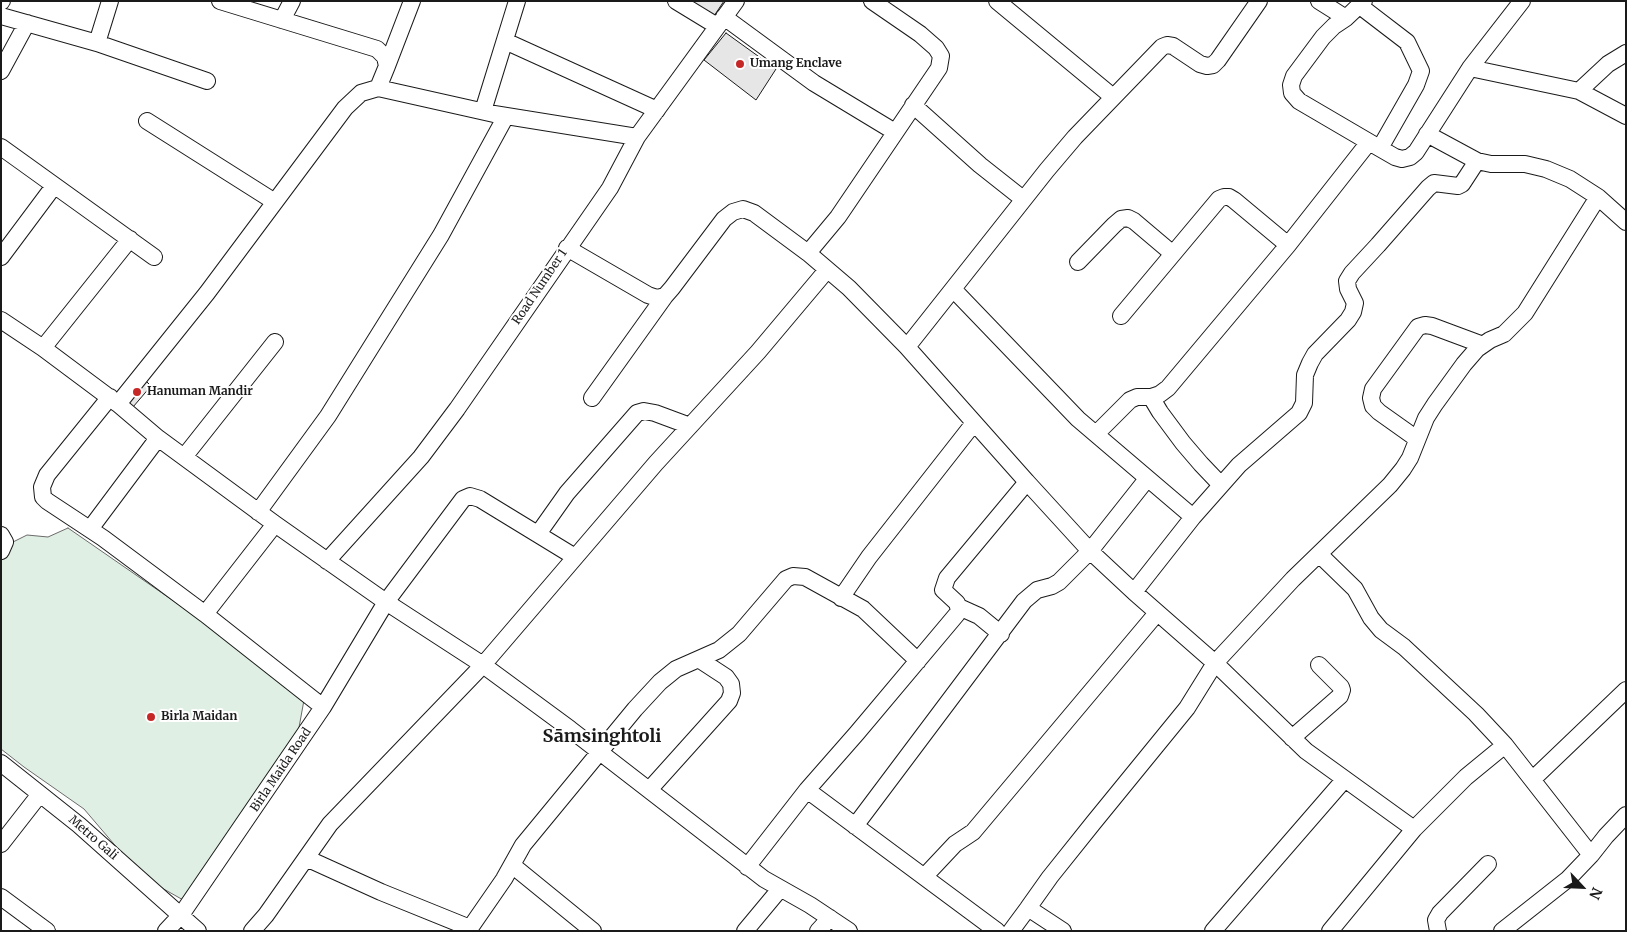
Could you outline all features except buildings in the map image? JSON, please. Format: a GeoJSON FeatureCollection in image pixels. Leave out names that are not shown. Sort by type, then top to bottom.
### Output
{"type":"FeatureCollection","features":[{"type":"Feature","properties":{"kind":"street"},"geometry":{"type":"LineString","coordinates":[[97,43],[110,1]]}},
{"type":"Feature","properties":{"kind":"street"},"geometry":{"type":"LineString","coordinates":[[220,1],[377,49],[385,57],[387,66]]}},
{"type":"Feature","properties":{"kind":"street"},"geometry":{"type":"LineString","coordinates":[[282,20],[292,1]]}},
{"type":"Feature","properties":{"kind":"street"},"geometry":{"type":"LineString","coordinates":[[378,88],[412,1]]}},
{"type":"Feature","properties":{"kind":"street"},"geometry":{"type":"LineString","coordinates":[[483,112],[517,1]]}},
{"type":"Feature","properties":{"kind":"street"},"geometry":{"type":"LineString","coordinates":[[676,1],[720,22],[814,83],[895,132]]}},
{"type":"Feature","properties":{"kind":"street","name":"Road Number 1"},"geometry":{"type":"LineString","coordinates":[[328,561],[421,457],[457,410],[610,188],[637,137],[736,1]]}},
{"type":"Feature","properties":{"kind":"street"},"geometry":{"type":"LineString","coordinates":[[808,253],[838,217],[939,68],[941,56],[936,48],[920,34],[872,1]]}},
{"type":"Feature","properties":{"kind":"street"},"geometry":{"type":"LineString","coordinates":[[997,1],[1113,97]]}},
{"type":"Feature","properties":{"kind":"street"},"geometry":{"type":"LineString","coordinates":[[907,347],[1075,136],[1162,47],[1167,45],[1173,46],[1200,64],[1207,66],[1213,64],[1218,60],[1259,1]]}},
{"type":"Feature","properties":{"kind":"street"},"geometry":{"type":"LineString","coordinates":[[1319,1],[1346,18]]}},
{"type":"Feature","properties":{"kind":"street"},"geometry":{"type":"LineString","coordinates":[[1096,434],[1130,400],[1137,396],[1151,397],[1160,394],[1174,381],[1374,145],[1416,85],[1421,70],[1407,42],[1362,4],[1334,26],[1294,76],[1291,85],[1292,93],[1299,100],[1374,145],[1402,159],[1410,157],[1416,152],[1470,68],[1522,1]]}},
{"type":"Feature","properties":{"kind":"street"},"geometry":{"type":"LineString","coordinates":[[1,16],[97,43],[206,81]]}},
{"type":"Feature","properties":{"kind":"street"},"geometry":{"type":"LineString","coordinates":[[1,70],[27,23]]}},
{"type":"Feature","properties":{"kind":"street"},"geometry":{"type":"LineString","coordinates":[[505,40],[657,110]]}},
{"type":"Feature","properties":{"kind":"street"},"geometry":{"type":"LineString","coordinates":[[1579,91],[1608,64],[1626,53]]}},
{"type":"Feature","properties":{"kind":"street"},"geometry":{"type":"LineString","coordinates":[[1470,68],[1579,91],[1626,116]]}},
{"type":"Feature","properties":{"kind":"street"},"geometry":{"type":"LineString","coordinates":[[323,708],[205,614],[90,529],[47,501],[43,497],[42,487],[47,475],[207,293],[346,108],[361,93],[378,88],[483,112],[637,137]]}},
{"type":"Feature","properties":{"kind":"street"},"geometry":{"type":"LineString","coordinates":[[913,105],[980,165],[1023,199]]}},
{"type":"Feature","properties":{"kind":"street"},"geometry":{"type":"LineString","coordinates":[[258,512],[328,416],[441,235],[506,116]]}},
{"type":"Feature","properties":{"kind":"street"},"geometry":{"type":"LineString","coordinates":[[147,121],[275,202]]}},
{"type":"Feature","properties":{"kind":"street"},"geometry":{"type":"LineString","coordinates":[[1428,134],[1477,161],[1491,164],[1525,164],[1546,168],[1570,179],[1598,197],[1626,222]]}},
{"type":"Feature","properties":{"kind":"street"},"geometry":{"type":"LineString","coordinates":[[1,147],[154,257]]}},
{"type":"Feature","properties":{"kind":"street"},"geometry":{"type":"LineString","coordinates":[[1134,592],[1221,484],[1256,448],[1288,424],[1299,413],[1304,403],[1305,375],[1310,362],[1353,312],[1355,303],[1348,289],[1348,281],[1352,272],[1428,188],[1434,183],[1458,186],[1462,184],[1477,161]]}},
{"type":"Feature","properties":{"kind":"street"},"geometry":{"type":"LineString","coordinates":[[1,256],[54,186]]}},
{"type":"Feature","properties":{"kind":"street"},"geometry":{"type":"LineString","coordinates":[[1121,316],[1219,200],[1224,197],[1234,200],[1288,245]]}},
{"type":"Feature","properties":{"kind":"street"},"geometry":{"type":"LineString","coordinates":[[1011,931],[1094,822],[1187,708],[1216,663],[1294,579],[1390,485],[1410,458],[1426,418],[1435,404],[1477,349],[1490,340],[1504,334],[1524,313],[1598,197]]}},
{"type":"Feature","properties":{"kind":"street"},"geometry":{"type":"LineString","coordinates":[[592,398],[665,296],[724,219],[733,212],[743,209],[754,214],[808,253],[849,288],[907,347],[1090,551],[1216,663],[1306,751],[1414,829]]}},
{"type":"Feature","properties":{"kind":"street"},"geometry":{"type":"LineString","coordinates":[[1078,262],[1114,225],[1121,219],[1128,218],[1173,254]]}},
{"type":"Feature","properties":{"kind":"street"},"geometry":{"type":"LineString","coordinates":[[43,348],[130,239]]}},
{"type":"Feature","properties":{"kind":"street"},"geometry":{"type":"LineString","coordinates":[[567,248],[648,295],[658,298],[665,296]]}},
{"type":"Feature","properties":{"kind":"street"},"geometry":{"type":"LineString","coordinates":[[252,931],[266,915],[330,824],[483,665],[690,426],[758,352],[827,270]]}},
{"type":"Feature","properties":{"kind":"street"},"geometry":{"type":"LineString","coordinates":[[954,290],[1034,374],[1096,434],[1193,517]]}},
{"type":"Feature","properties":{"kind":"street"},"geometry":{"type":"LineString","coordinates":[[1,320],[43,348],[114,401],[158,438],[258,512],[386,602],[483,665],[649,790],[747,867],[849,931]]}},
{"type":"Feature","properties":{"kind":"street"},"geometry":{"type":"LineString","coordinates":[[1417,439],[1373,406],[1371,398],[1373,389],[1418,327],[1425,324],[1483,345]]}},
{"type":"Feature","properties":{"kind":"street"},"geometry":{"type":"LineString","coordinates":[[184,457],[275,342]]}},
{"type":"Feature","properties":{"kind":"street"},"geometry":{"type":"LineString","coordinates":[[1151,397],[1183,443],[1221,484]]}},
{"type":"Feature","properties":{"kind":"street"},"geometry":{"type":"LineString","coordinates":[[575,557],[538,534],[567,494],[636,413],[644,411],[655,413],[690,426]]}},
{"type":"Feature","properties":{"kind":"street"},"geometry":{"type":"LineString","coordinates":[[841,598],[869,557],[974,423]]}},
{"type":"Feature","properties":{"kind":"street"},"geometry":{"type":"LineString","coordinates":[[90,529],[158,438]]}},
{"type":"Feature","properties":{"kind":"street"},"geometry":{"type":"LineString","coordinates":[[854,826],[1031,594],[1059,582],[1090,551],[1147,479]]}},
{"type":"Feature","properties":{"kind":"street"},"geometry":{"type":"LineString","coordinates":[[1001,634],[979,616],[959,607],[943,590],[947,578],[1027,482]]}},
{"type":"Feature","properties":{"kind":"street","name":"Birla Maida Road"},"geometry":{"type":"LineString","coordinates":[[166,931],[181,915],[323,708],[386,602],[463,498],[470,496],[480,500],[538,534]]}},
{"type":"Feature","properties":{"kind":"street"},"geometry":{"type":"LineString","coordinates":[[205,614],[275,524]]}},
{"type":"Feature","properties":{"kind":"street"},"geometry":{"type":"LineString","coordinates":[[1,535],[5,542],[1,551]]}},
{"type":"Feature","properties":{"kind":"street"},"geometry":{"type":"LineString","coordinates":[[1319,554],[1355,589],[1371,618],[1381,630],[1404,647],[1476,714],[1505,745],[1591,855]]}},
{"type":"Feature","properties":{"kind":"street"},"geometry":{"type":"LineString","coordinates":[[306,858],[469,929],[512,865],[523,845],[598,752],[660,682],[676,669],[719,650],[738,634],[786,579],[793,576],[804,577],[863,609],[918,661]]}},
{"type":"Feature","properties":{"kind":"street"},"geometry":{"type":"LineString","coordinates":[[747,867],[806,790],[918,661],[957,614],[959,607]]}},
{"type":"Feature","properties":{"kind":"street"},"geometry":{"type":"LineString","coordinates":[[924,877],[955,844],[973,832],[1157,612]]}},
{"type":"Feature","properties":{"kind":"street"},"geometry":{"type":"LineString","coordinates":[[649,790],[729,701],[732,693],[732,684],[700,660]]}},
{"type":"Feature","properties":{"kind":"street"},"geometry":{"type":"LineString","coordinates":[[1292,738],[1340,696],[1342,687],[1319,665]]}},
{"type":"Feature","properties":{"kind":"street"},"geometry":{"type":"LineString","coordinates":[[1533,779],[1626,690]]}},
{"type":"Feature","properties":{"kind":"street"},"geometry":{"type":"LineString","coordinates":[[1330,931],[1414,829],[1466,777],[1505,745]]}},
{"type":"Feature","properties":{"kind":"street","name":"Metro Gali"},"geometry":{"type":"LineString","coordinates":[[1,764],[79,825],[198,931]]}},
{"type":"Feature","properties":{"kind":"street"},"geometry":{"type":"LineString","coordinates":[[1213,931],[1344,780]]}},
{"type":"Feature","properties":{"kind":"street"},"geometry":{"type":"LineString","coordinates":[[806,790],[997,931]]}},
{"type":"Feature","properties":{"kind":"street"},"geometry":{"type":"LineString","coordinates":[[1,844],[40,794]]}},
{"type":"Feature","properties":{"kind":"street"},"geometry":{"type":"LineString","coordinates":[[1502,931],[1568,879],[1626,815]]}},
{"type":"Feature","properties":{"kind":"street"},"geometry":{"type":"LineString","coordinates":[[1438,931],[1436,920],[1440,913],[1488,864]]}},
{"type":"Feature","properties":{"kind":"street"},"geometry":{"type":"LineString","coordinates":[[512,865],[593,931]]}},
{"type":"Feature","properties":{"kind":"street"},"geometry":{"type":"LineString","coordinates":[[745,931],[780,889]]}},
{"type":"Feature","properties":{"kind":"street"},"geometry":{"type":"LineString","coordinates":[[1,897],[47,931]]}},
{"type":"Feature","properties":{"kind":"street"},"geometry":{"type":"LineString","coordinates":[[1028,908],[1063,931]]}},
{"type":"Feature","properties":{"kind":"street"},"geometry":{"type":"LineString","coordinates":[[818,931],[830,918]]}},
{"type":"Feature","properties":{"kind":"green space","name":"Birla Maidan"},"geometry":{"type":"Polygon","coordinates":[[[68,528],[204,622],[304,700],[298,733],[185,901],[153,883],[125,857],[84,809],[1,749],[1,559],[13,542],[27,535],[48,537],[68,528]]]}},
{"type":"Feature","properties":{"kind":"place","name":"Umang Enclave"},"geometry":{"type":"Point","coordinates":[740,64]}},
{"type":"Feature","properties":{"kind":"place","name":"Hanuman Mandir"},"geometry":{"type":"Point","coordinates":[137,392]}},
{"type":"Feature","properties":{"kind":"place","name":"Birla Maidan"},"geometry":{"type":"Point","coordinates":[151,717]}},
{"type":"Feature","properties":{"kind":"district","name":"Sāmsinghtoli"},"geometry":{"type":"Point","coordinates":[602,737]}}]}
